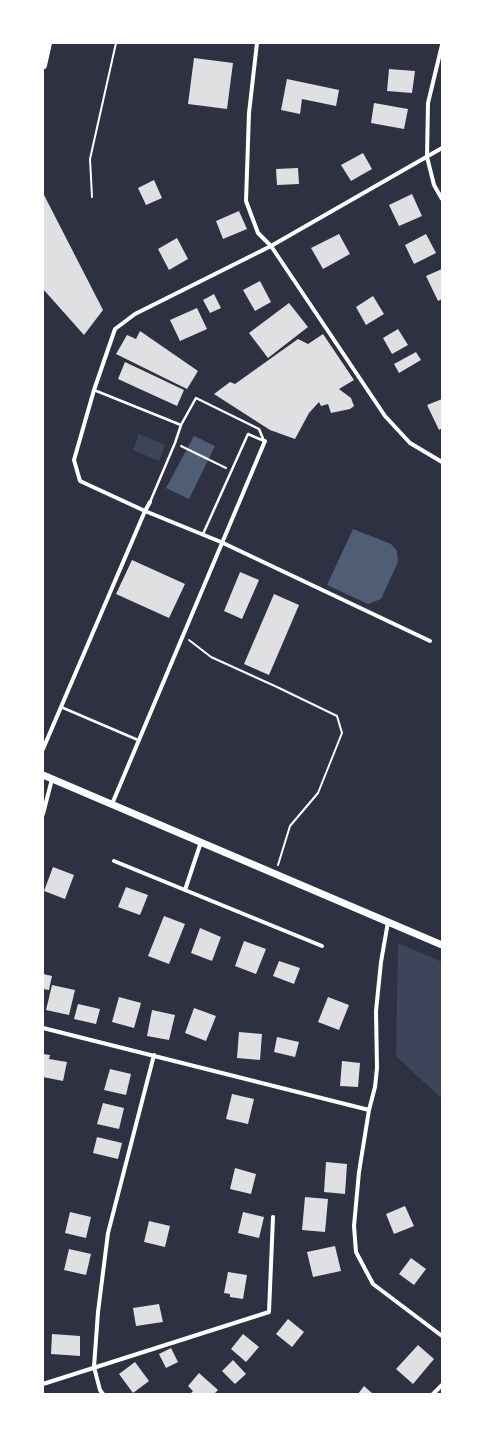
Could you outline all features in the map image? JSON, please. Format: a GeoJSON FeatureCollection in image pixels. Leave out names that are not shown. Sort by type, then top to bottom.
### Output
{"type":"FeatureCollection","features":[{"type":"Feature","properties":{"kind":"main road"},"geometry":{"type":"LineString","coordinates":[[43,65],[48,43]]}},
{"type":"Feature","properties":{"kind":"main road"},"geometry":{"type":"LineString","coordinates":[[43,775],[442,945]]}},
{"type":"Feature","properties":{"kind":"street"},"geometry":{"type":"LineString","coordinates":[[257,43],[249,113],[246,201],[258,233],[271,246],[385,416],[410,444],[442,462]]}},
{"type":"Feature","properties":{"kind":"street"},"geometry":{"type":"LineString","coordinates":[[442,45],[428,103],[427,157],[434,185],[442,199]]}},
{"type":"Feature","properties":{"kind":"street"},"geometry":{"type":"LineString","coordinates":[[430,641],[221,542],[145,511],[80,481],[74,460],[94,390],[115,329],[135,314],[271,246],[442,148]]}},
{"type":"Feature","properties":{"kind":"street"},"geometry":{"type":"LineString","coordinates":[[112,804],[264,441]]}},
{"type":"Feature","properties":{"kind":"street"},"geometry":{"type":"LineString","coordinates":[[43,749],[150,502]]}},
{"type":"Feature","properties":{"kind":"street"},"geometry":{"type":"LineString","coordinates":[[43,814],[52,779]]}},
{"type":"Feature","properties":{"kind":"street"},"geometry":{"type":"LineString","coordinates":[[185,890],[201,842]]}},
{"type":"Feature","properties":{"kind":"street"},"geometry":{"type":"LineString","coordinates":[[114,861],[322,946]]}},
{"type":"Feature","properties":{"kind":"street"},"geometry":{"type":"LineString","coordinates":[[388,922],[376,1011],[377,1068],[375,1087],[369,1110],[359,1172],[355,1210],[354,1226],[356,1252],[373,1284],[442,1336]]}},
{"type":"Feature","properties":{"kind":"street"},"geometry":{"type":"LineString","coordinates":[[43,1028],[369,1110]]}},
{"type":"Feature","properties":{"kind":"street"},"geometry":{"type":"LineString","coordinates":[[103,1394],[100,1390],[94,1366],[98,1312],[108,1233],[154,1055]]}},
{"type":"Feature","properties":{"kind":"street"},"geometry":{"type":"LineString","coordinates":[[43,1384],[94,1366],[268,1312],[273,1217]]}},
{"type":"Feature","properties":{"kind":"street"},"geometry":{"type":"LineString","coordinates":[[433,1394],[442,1385]]}},
{"type":"Feature","properties":{"kind":"lane"},"geometry":{"type":"LineString","coordinates":[[94,390],[181,424]]}},
{"type":"Feature","properties":{"kind":"lane"},"geometry":{"type":"LineString","coordinates":[[150,502],[181,424],[196,398],[259,429],[264,441]]}},
{"type":"Feature","properties":{"kind":"lane"},"geometry":{"type":"LineString","coordinates":[[203,534],[248,434],[264,441]]}},
{"type":"Feature","properties":{"kind":"lane"},"geometry":{"type":"LineString","coordinates":[[61,707],[138,740]]}},
{"type":"Feature","properties":{"kind":"lane"},"geometry":{"type":"LineString","coordinates":[[43,795],[48,792]]}},
{"type":"Feature","properties":{"kind":"path"},"geometry":{"type":"LineString","coordinates":[[92,197],[90,159],[116,43]]}},
{"type":"Feature","properties":{"kind":"path"},"geometry":{"type":"LineString","coordinates":[[185,448],[232,470]]}},
{"type":"Feature","properties":{"kind":"path"},"geometry":{"type":"LineString","coordinates":[[182,636],[211,657],[278,687],[337,716],[342,733],[318,793],[290,826],[275,874]]}},
{"type":"Feature","properties":{"kind":"shaded area"},"geometry":{"type":"Polygon","coordinates":[[[139,434],[165,445],[159,461],[133,450],[139,434]]]}},
{"type":"Feature","properties":{"kind":"shaded area"},"geometry":{"type":"Polygon","coordinates":[[[194,436],[215,446],[189,499],[166,488],[194,436]]]}},
{"type":"Feature","properties":{"kind":"shaded area"},"geometry":{"type":"Polygon","coordinates":[[[353,529],[391,544],[397,551],[398,562],[381,599],[368,604],[327,585],[353,529]]]}},
{"type":"Feature","properties":{"kind":"shaded area"},"geometry":{"type":"Polygon","coordinates":[[[398,943],[442,962],[442,1099],[396,1056],[398,943]]]}},
{"type":"Feature","properties":{"kind":"building"},"geometry":{"type":"Polygon","coordinates":[[[194,58],[233,63],[227,109],[188,104],[194,58]]]}},
{"type":"Feature","properties":{"kind":"building"},"geometry":{"type":"Polygon","coordinates":[[[389,69],[415,71],[412,93],[387,91],[389,69]]]}},
{"type":"Feature","properties":{"kind":"building"},"geometry":{"type":"Polygon","coordinates":[[[287,79],[339,90],[336,106],[302,99],[300,114],[281,110],[287,79]]]}},
{"type":"Feature","properties":{"kind":"building"},"geometry":{"type":"Polygon","coordinates":[[[374,103],[408,109],[404,129],[371,123],[374,103]]]}},
{"type":"Feature","properties":{"kind":"building"},"geometry":{"type":"Polygon","coordinates":[[[363,153],[372,169],[351,181],[341,165],[363,153]]]}},
{"type":"Feature","properties":{"kind":"building"},"geometry":{"type":"Polygon","coordinates":[[[298,168],[299,184],[277,185],[276,169],[298,168]]]}},
{"type":"Feature","properties":{"kind":"building"},"geometry":{"type":"Polygon","coordinates":[[[154,180],[162,198],[146,205],[138,188],[154,180]]]}},
{"type":"Feature","properties":{"kind":"building"},"geometry":{"type":"Polygon","coordinates":[[[43,193],[103,310],[84,335],[43,289],[43,193]]]}},
{"type":"Feature","properties":{"kind":"building"},"geometry":{"type":"Polygon","coordinates":[[[412,194],[422,216],[399,226],[389,205],[412,194]]]}},
{"type":"Feature","properties":{"kind":"building"},"geometry":{"type":"Polygon","coordinates":[[[239,211],[247,229],[223,239],[216,221],[239,211]]]}},
{"type":"Feature","properties":{"kind":"building"},"geometry":{"type":"Polygon","coordinates":[[[339,234],[350,254],[323,269],[311,248],[339,234]]]}},
{"type":"Feature","properties":{"kind":"building"},"geometry":{"type":"Polygon","coordinates":[[[426,234],[436,253],[414,264],[405,245],[426,234]]]}},
{"type":"Feature","properties":{"kind":"building"},"geometry":{"type":"Polygon","coordinates":[[[177,238],[188,259],[169,270],[158,249],[177,238]]]}},
{"type":"Feature","properties":{"kind":"building"},"geometry":{"type":"Polygon","coordinates":[[[442,269],[442,299],[438,301],[426,276],[442,269]]]}},
{"type":"Feature","properties":{"kind":"building"},"geometry":{"type":"Polygon","coordinates":[[[260,281],[271,302],[255,311],[243,290],[260,281]]]}},
{"type":"Feature","properties":{"kind":"building"},"geometry":{"type":"Polygon","coordinates":[[[214,294],[221,308],[210,313],[203,300],[214,294]]]}},
{"type":"Feature","properties":{"kind":"building"},"geometry":{"type":"Polygon","coordinates":[[[373,296],[384,314],[366,325],[356,307],[373,296]]]}},
{"type":"Feature","properties":{"kind":"building"},"geometry":{"type":"Polygon","coordinates":[[[289,303],[308,327],[268,358],[249,333],[289,303]]]}},
{"type":"Feature","properties":{"kind":"building"},"geometry":{"type":"Polygon","coordinates":[[[197,308],[207,329],[180,341],[170,320],[197,308]]]}},
{"type":"Feature","properties":{"kind":"building"},"geometry":{"type":"Polygon","coordinates":[[[398,329],[408,345],[392,354],[383,338],[398,329]]]}},
{"type":"Feature","properties":{"kind":"building"},"geometry":{"type":"Polygon","coordinates":[[[140,331],[198,371],[187,389],[116,354],[127,335],[136,339],[140,331]]]}},
{"type":"Feature","properties":{"kind":"building"},"geometry":{"type":"Polygon","coordinates":[[[323,334],[354,380],[339,389],[351,398],[354,406],[350,409],[331,413],[328,404],[321,406],[319,402],[309,413],[295,439],[270,430],[214,394],[230,382],[235,384],[298,339],[308,344],[323,334]]]}},
{"type":"Feature","properties":{"kind":"building"},"geometry":{"type":"Polygon","coordinates":[[[416,352],[421,360],[399,373],[394,364],[416,352]]]}},
{"type":"Feature","properties":{"kind":"building"},"geometry":{"type":"Polygon","coordinates":[[[125,362],[184,390],[177,406],[118,379],[125,362]]]}},
{"type":"Feature","properties":{"kind":"building"},"geometry":{"type":"Polygon","coordinates":[[[442,399],[442,428],[439,430],[427,405],[442,399]]]}},
{"type":"Feature","properties":{"kind":"building"},"geometry":{"type":"Polygon","coordinates":[[[132,560],[185,584],[169,618],[116,594],[132,560]]]}},
{"type":"Feature","properties":{"kind":"building"},"geometry":{"type":"Polygon","coordinates":[[[240,572],[259,580],[242,619],[224,611],[240,572]]]}},
{"type":"Feature","properties":{"kind":"building"},"geometry":{"type":"Polygon","coordinates":[[[274,594],[299,605],[269,675],[244,664],[274,594]]]}},
{"type":"Feature","properties":{"kind":"building"},"geometry":{"type":"Polygon","coordinates":[[[53,867],[74,875],[65,899],[44,891],[53,867]]]}},
{"type":"Feature","properties":{"kind":"building"},"geometry":{"type":"Polygon","coordinates":[[[126,887],[148,895],[140,915],[118,907],[126,887]]]}},
{"type":"Feature","properties":{"kind":"building"},"geometry":{"type":"Polygon","coordinates":[[[164,916],[185,924],[169,964],[148,956],[164,916]]]}},
{"type":"Feature","properties":{"kind":"building"},"geometry":{"type":"Polygon","coordinates":[[[200,928],[221,937],[212,961],[191,953],[200,928]]]}},
{"type":"Feature","properties":{"kind":"building"},"geometry":{"type":"Polygon","coordinates":[[[244,941],[266,949],[256,974],[235,966],[244,941]]]}},
{"type":"Feature","properties":{"kind":"building"},"geometry":{"type":"Polygon","coordinates":[[[279,961],[300,968],[294,984],[273,976],[279,961]]]}},
{"type":"Feature","properties":{"kind":"building"},"geometry":{"type":"Polygon","coordinates":[[[43,974],[52,976],[49,990],[43,989],[43,974]]]}},
{"type":"Feature","properties":{"kind":"building"},"geometry":{"type":"Polygon","coordinates":[[[52,985],[75,990],[69,1015],[46,1010],[52,985]]]}},
{"type":"Feature","properties":{"kind":"building"},"geometry":{"type":"Polygon","coordinates":[[[119,997],[141,1003],[134,1028],[112,1022],[119,997]]]}},
{"type":"Feature","properties":{"kind":"building"},"geometry":{"type":"Polygon","coordinates":[[[328,997],[349,1005],[339,1030],[318,1022],[328,997]]]}},
{"type":"Feature","properties":{"kind":"building"},"geometry":{"type":"Polygon","coordinates":[[[78,1004],[100,1009],[96,1024],[74,1019],[78,1004]]]}},
{"type":"Feature","properties":{"kind":"building"},"geometry":{"type":"Polygon","coordinates":[[[194,1008],[216,1016],[206,1041],[185,1033],[194,1008]]]}},
{"type":"Feature","properties":{"kind":"building"},"geometry":{"type":"Polygon","coordinates":[[[152,1010],[175,1015],[169,1040],[147,1036],[152,1010]]]}},
{"type":"Feature","properties":{"kind":"building"},"geometry":{"type":"Polygon","coordinates":[[[239,1032],[262,1034],[260,1060],[237,1058],[239,1032]]]}},
{"type":"Feature","properties":{"kind":"building"},"geometry":{"type":"Polygon","coordinates":[[[277,1037],[299,1042],[295,1057],[274,1052],[277,1037]]]}},
{"type":"Feature","properties":{"kind":"building"},"geometry":{"type":"Polygon","coordinates":[[[43,1054],[50,1055],[49,1059],[67,1062],[63,1081],[43,1077],[43,1054]]]}},
{"type":"Feature","properties":{"kind":"building"},"geometry":{"type":"Polygon","coordinates":[[[342,1061],[360,1063],[358,1087],[340,1086],[342,1061]]]}},
{"type":"Feature","properties":{"kind":"building"},"geometry":{"type":"Polygon","coordinates":[[[110,1069],[131,1074],[126,1095],[104,1090],[110,1069]]]}},
{"type":"Feature","properties":{"kind":"building"},"geometry":{"type":"Polygon","coordinates":[[[232,1094],[254,1099],[248,1124],[226,1119],[232,1094]]]}},
{"type":"Feature","properties":{"kind":"building"},"geometry":{"type":"Polygon","coordinates":[[[103,1103],[124,1108],[119,1129],[97,1124],[103,1103]]]}},
{"type":"Feature","properties":{"kind":"building"},"geometry":{"type":"Polygon","coordinates":[[[97,1137],[122,1143],[118,1159],[93,1153],[97,1137]]]}},
{"type":"Feature","properties":{"kind":"building"},"geometry":{"type":"Polygon","coordinates":[[[326,1162],[347,1164],[345,1194],[324,1192],[326,1162]]]}},
{"type":"Feature","properties":{"kind":"building"},"geometry":{"type":"Polygon","coordinates":[[[235,1168],[256,1174],[251,1194],[230,1189],[235,1168]]]}},
{"type":"Feature","properties":{"kind":"building"},"geometry":{"type":"Polygon","coordinates":[[[305,1197],[328,1199],[325,1232],[302,1230],[305,1197]]]}},
{"type":"Feature","properties":{"kind":"building"},"geometry":{"type":"Polygon","coordinates":[[[405,1206],[414,1226],[394,1234],[386,1214],[405,1206]]]}},
{"type":"Feature","properties":{"kind":"building"},"geometry":{"type":"Polygon","coordinates":[[[70,1212],[91,1217],[86,1238],[65,1233],[70,1212]]]}},
{"type":"Feature","properties":{"kind":"building"},"geometry":{"type":"Polygon","coordinates":[[[243,1212],[264,1217],[259,1238],[238,1233],[243,1212]]]}},
{"type":"Feature","properties":{"kind":"building"},"geometry":{"type":"Polygon","coordinates":[[[149,1221],[170,1226],[165,1247],[144,1242],[149,1221]]]}},
{"type":"Feature","properties":{"kind":"building"},"geometry":{"type":"Polygon","coordinates":[[[335,1246],[341,1271],[313,1277],[307,1252],[335,1246]]]}},
{"type":"Feature","properties":{"kind":"building"},"geometry":{"type":"Polygon","coordinates":[[[69,1249],[91,1254],[86,1275],[64,1270],[69,1249]]]}},
{"type":"Feature","properties":{"kind":"building"},"geometry":{"type":"Polygon","coordinates":[[[411,1258],[426,1269],[414,1285],[399,1274],[411,1258]]]}},
{"type":"Feature","properties":{"kind":"building"},"geometry":{"type":"Polygon","coordinates":[[[228,1272],[247,1275],[243,1299],[230,1297],[230,1294],[224,1293],[228,1272]]]}},
{"type":"Feature","properties":{"kind":"building"},"geometry":{"type":"Polygon","coordinates":[[[159,1304],[163,1322],[136,1326],[133,1308],[159,1304]]]}},
{"type":"Feature","properties":{"kind":"building"},"geometry":{"type":"Polygon","coordinates":[[[288,1319],[304,1332],[292,1347],[276,1334],[288,1319]]]}},
{"type":"Feature","properties":{"kind":"building"},"geometry":{"type":"Polygon","coordinates":[[[52,1334],[80,1336],[80,1356],[51,1354],[52,1334]]]}},
{"type":"Feature","properties":{"kind":"building"},"geometry":{"type":"Polygon","coordinates":[[[243,1334],[259,1347],[246,1362],[231,1349],[243,1334]]]}},
{"type":"Feature","properties":{"kind":"building"},"geometry":{"type":"Polygon","coordinates":[[[418,1345],[434,1359],[413,1384],[396,1369],[418,1345]]]}},
{"type":"Feature","properties":{"kind":"building"},"geometry":{"type":"Polygon","coordinates":[[[171,1348],[178,1362],[166,1368],[159,1354],[171,1348]]]}},
{"type":"Feature","properties":{"kind":"building"},"geometry":{"type":"Polygon","coordinates":[[[233,1360],[246,1374],[235,1384],[222,1371],[233,1360]]]}},
{"type":"Feature","properties":{"kind":"building"},"geometry":{"type":"Polygon","coordinates":[[[135,1362],[149,1381],[133,1393],[119,1374],[135,1362]]]}},
{"type":"Feature","properties":{"kind":"building"},"geometry":{"type":"Polygon","coordinates":[[[199,1373],[218,1390],[214,1394],[191,1393],[193,1391],[188,1386],[199,1373]]]}},
{"type":"Feature","properties":{"kind":"building"},"geometry":{"type":"Polygon","coordinates":[[[364,1386],[373,1394],[358,1394],[364,1386]]]}}]}
